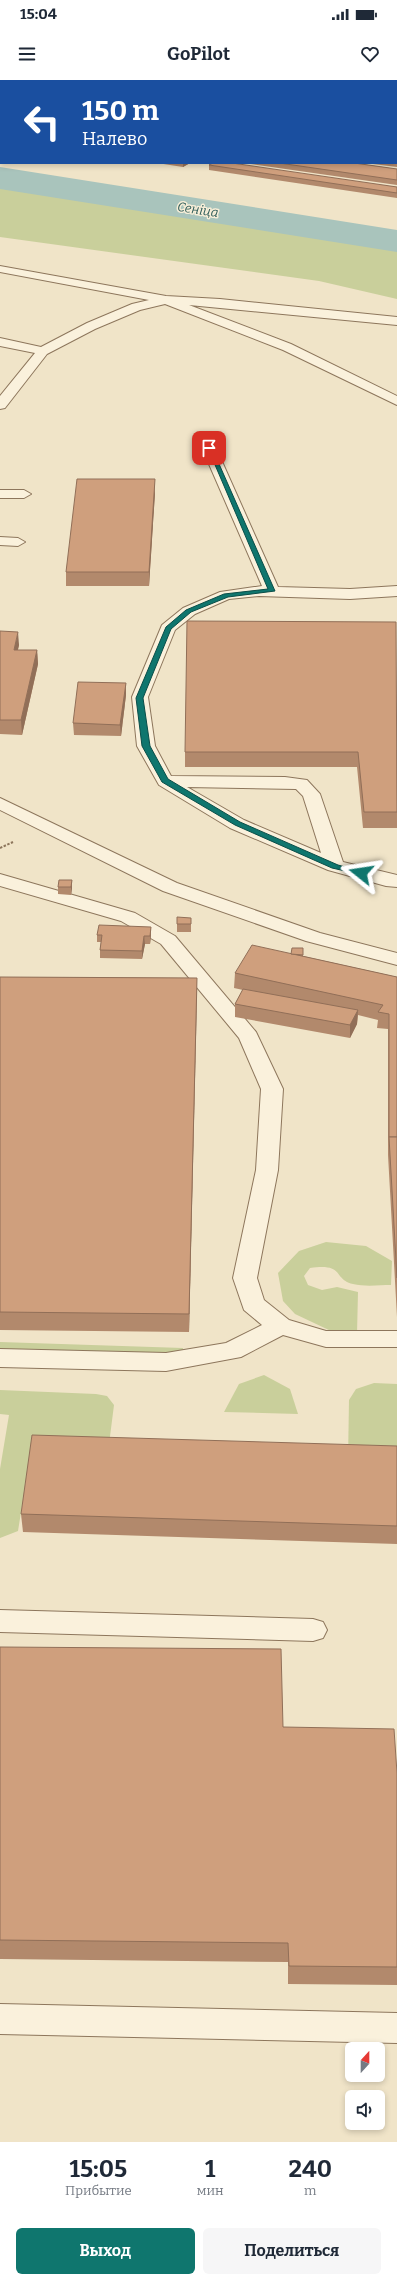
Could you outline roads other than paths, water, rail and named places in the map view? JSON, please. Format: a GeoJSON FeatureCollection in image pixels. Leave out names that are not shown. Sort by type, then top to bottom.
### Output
{"type":"FeatureCollection","features":[{"type":"Feature","properties":{"kind":"lane"},"geometry":{"type":"LineString","coordinates":[[0,269],[166,300],[220,303],[397,321]]}},
{"type":"Feature","properties":{"kind":"lane"},"geometry":{"type":"LineString","coordinates":[[0,404],[43,352],[91,326],[136,307],[166,300],[287,347],[397,401]]}},
{"type":"Feature","properties":{"kind":"lane"},"geometry":{"type":"LineString","coordinates":[[0,342],[43,352]]}},
{"type":"Feature","properties":{"kind":"lane"},"geometry":{"type":"LineString","coordinates":[[209,448],[272,591]]}},
{"type":"Feature","properties":{"kind":"lane"},"geometry":{"type":"LineString","coordinates":[[0,494],[24,494]]}},
{"type":"Feature","properties":{"kind":"lane"},"geometry":{"type":"LineString","coordinates":[[0,541],[18,542]]}},
{"type":"Feature","properties":{"kind":"lane"},"geometry":{"type":"LineString","coordinates":[[397,591],[350,594],[272,591],[226,595],[189,611],[168,628],[140,698],[146,746],[165,780],[237,824],[335,866],[386,880],[397,881]]}},
{"type":"Feature","properties":{"kind":"lane"},"geometry":{"type":"LineString","coordinates":[[165,780],[301,784],[311,794],[335,866]]}},
{"type":"Feature","properties":{"kind":"lane"},"geometry":{"type":"LineString","coordinates":[[0,803],[112,860],[177,889],[234,911],[312,937],[397,959]]}},
{"type":"Feature","properties":{"kind":"lane"},"geometry":{"type":"LineString","coordinates":[[0,880],[128,917],[168,940],[249,1036],[272,1089],[267,1170],[244,1278],[253,1304],[280,1326],[326,1340],[397,1339]]}},
{"type":"Feature","properties":{"kind":"lane"},"geometry":{"type":"LineString","coordinates":[[0,1358],[166,1362],[232,1351],[280,1326]]}},
{"type":"Feature","properties":{"kind":"lane"},"geometry":{"type":"LineString","coordinates":[[0,1622],[313,1630]]}},
{"type":"Feature","properties":{"kind":"lane"},"geometry":{"type":"LineString","coordinates":[[0,2019],[397,2028]]}},
{"type":"Feature","properties":{"kind":"waterway","name":"Сеніца"},"geometry":{"type":"LineString","coordinates":[[0,178],[397,241]]}}]}
